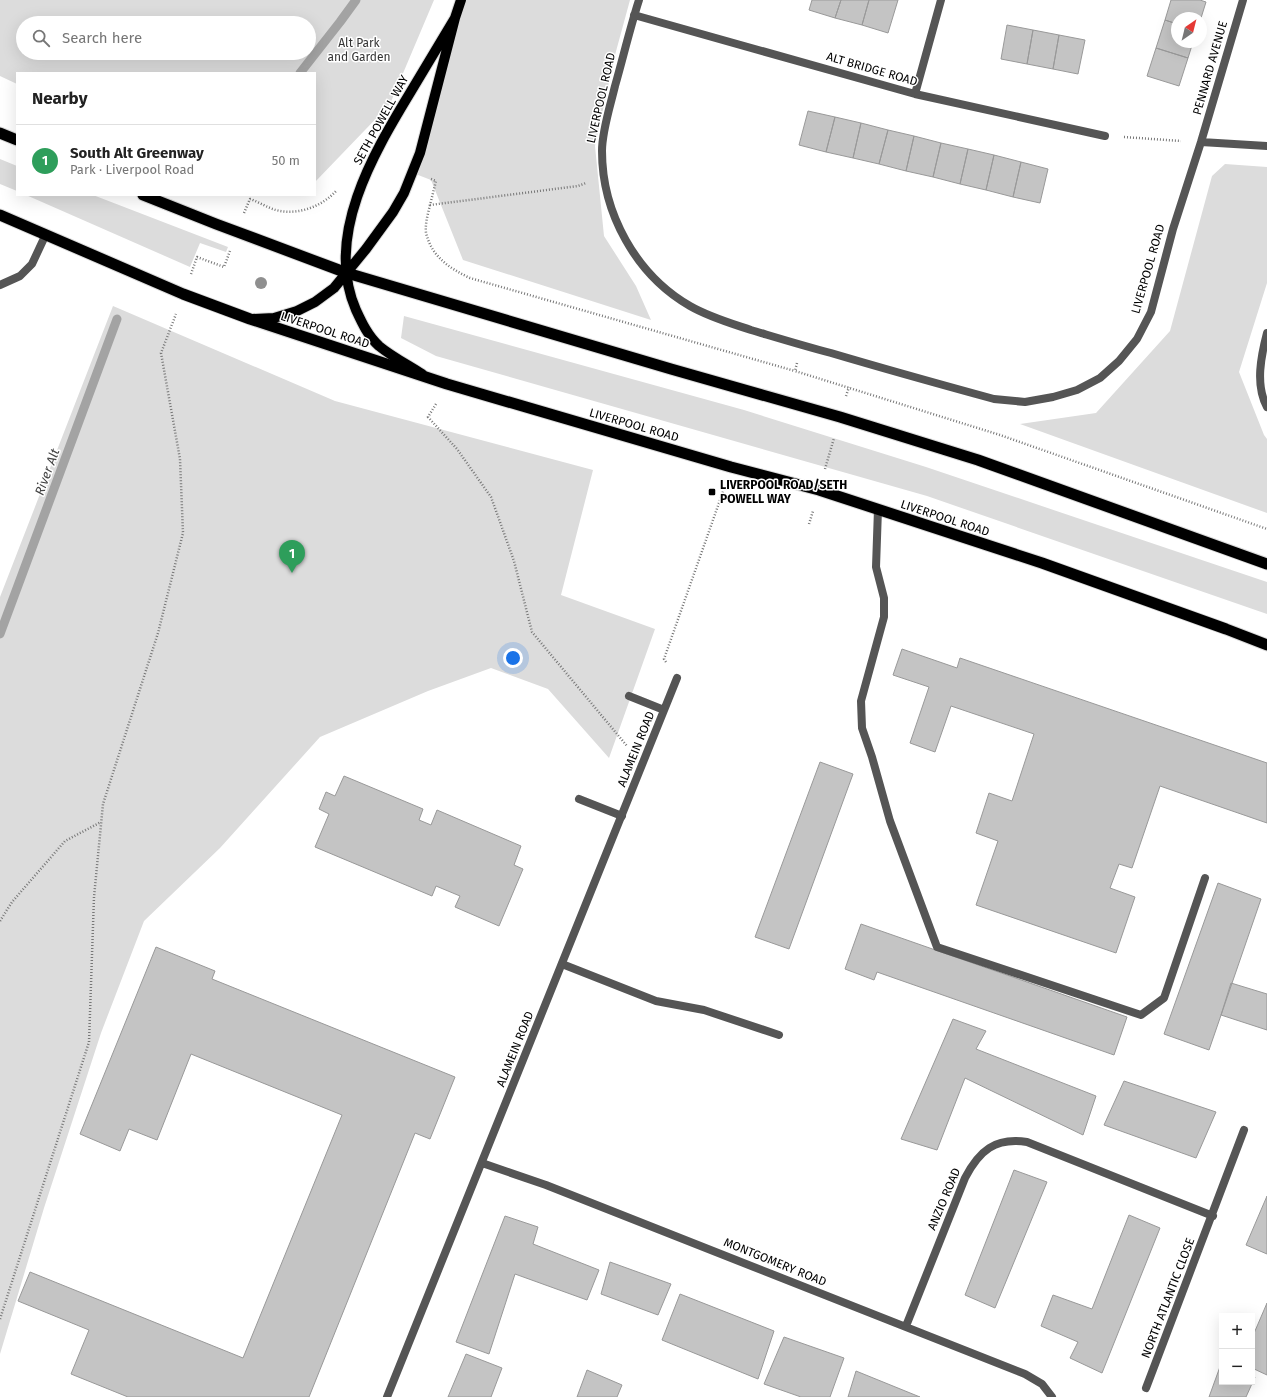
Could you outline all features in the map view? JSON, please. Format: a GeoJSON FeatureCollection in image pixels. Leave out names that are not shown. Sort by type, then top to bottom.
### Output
{"type":"FeatureCollection","features":[{"type":"Feature","properties":{"kind":"highway"},"geometry":{"type":"LineString","coordinates":[[0,133],[16,140]]}},
{"type":"Feature","properties":{"kind":"highway"},"geometry":{"type":"LineString","coordinates":[[146,196],[346,273],[663,367],[840,417],[978,460],[1267,564]]}},
{"type":"Feature","properties":{"kind":"highway","name":"LIVERPOOL ROAD"},"geometry":{"type":"LineString","coordinates":[[0,215],[183,294],[250,319],[447,384],[731,467],[819,490],[1042,563],[1267,645]]}},
{"type":"Feature","properties":{"kind":"main road","name":"SETH POWELL WAY"},"geometry":{"type":"LineString","coordinates":[[346,273],[393,212],[407,186],[425,136],[455,18],[462,0]]}},
{"type":"Feature","properties":{"kind":"main road","name":"SETH POWELL WAY"},"geometry":{"type":"LineString","coordinates":[[346,273],[347,239],[353,208],[362,184],[386,134],[455,18]]}},
{"type":"Feature","properties":{"kind":"main road"},"geometry":{"type":"LineString","coordinates":[[250,319],[274,318],[297,311],[315,302],[334,288],[346,273]]}},
{"type":"Feature","properties":{"kind":"main road"},"geometry":{"type":"LineString","coordinates":[[346,273],[352,300],[364,326],[378,345],[428,378]]}},
{"type":"Feature","properties":{"kind":"street","name":"LIVERPOOL ROAD"},"geometry":{"type":"LineString","coordinates":[[639,0],[607,120],[602,150],[604,177],[618,225],[631,250],[647,270],[668,291],[690,306],[717,319],[994,400],[1025,402],[1053,397],[1077,390],[1100,378],[1119,361],[1137,339],[1152,312],[1173,229],[1201,142]]}},
{"type":"Feature","properties":{"kind":"street"},"geometry":{"type":"LineString","coordinates":[[915,94],[941,0]]}},
{"type":"Feature","properties":{"kind":"street","name":"PENNARD AVENUE"},"geometry":{"type":"LineString","coordinates":[[1201,142],[1243,0]]}},
{"type":"Feature","properties":{"kind":"street","name":"ALT BRIDGE ROAD"},"geometry":{"type":"LineString","coordinates":[[634,15],[915,94],[1105,136]]}},
{"type":"Feature","properties":{"kind":"street"},"geometry":{"type":"LineString","coordinates":[[1201,142],[1267,146]]}},
{"type":"Feature","properties":{"kind":"street"},"geometry":{"type":"LineString","coordinates":[[0,285],[20,276],[32,264],[46,234]]}},
{"type":"Feature","properties":{"kind":"street"},"geometry":{"type":"LineString","coordinates":[[1267,333],[1262,353],[1260,379],[1267,407]]}},
{"type":"Feature","properties":{"kind":"street"},"geometry":{"type":"LineString","coordinates":[[878,509],[876,567],[884,598],[884,617],[861,701],[862,728],[872,757],[890,821],[937,947],[1141,1015],[1164,998],[1205,878]]}},
{"type":"Feature","properties":{"kind":"street","name":"ALAMEIN ROAD"},"geometry":{"type":"LineString","coordinates":[[387,1397],[677,678]]}},
{"type":"Feature","properties":{"kind":"street","name":"ALAMEIN ROAD"},"geometry":{"type":"LineString","coordinates":[[629,696],[664,710]]}},
{"type":"Feature","properties":{"kind":"street"},"geometry":{"type":"LineString","coordinates":[[580,799],[622,816]]}},
{"type":"Feature","properties":{"kind":"street"},"geometry":{"type":"LineString","coordinates":[[562,964],[656,1001],[704,1010],[779,1035]]}},
{"type":"Feature","properties":{"kind":"street","name":"NORTH ATLANTIC CLOSE"},"geometry":{"type":"LineString","coordinates":[[1146,1388],[1244,1130]]}},
{"type":"Feature","properties":{"kind":"street","name":"ANZIO ROAD"},"geometry":{"type":"LineString","coordinates":[[906,1326],[970,1167],[984,1151],[994,1145],[1006,1141],[1017,1140],[1027,1142],[1212,1216]]}},
{"type":"Feature","properties":{"kind":"street","name":"MONTGOMERY ROAD"},"geometry":{"type":"LineString","coordinates":[[482,1163],[546,1184],[1025,1374],[1042,1384],[1052,1397]]}},
{"type":"Feature","properties":{"kind":"path"},"geometry":{"type":"LineString","coordinates":[[1105,136],[1201,142]]}},
{"type":"Feature","properties":{"kind":"path"},"geometry":{"type":"LineString","coordinates":[[430,205],[578,186],[604,177]]}},
{"type":"Feature","properties":{"kind":"path"},"geometry":{"type":"LineString","coordinates":[[436,181],[426,221],[426,232],[437,255],[445,264],[465,276],[849,387],[1000,435],[1267,529]]}},
{"type":"Feature","properties":{"kind":"path"},"geometry":{"type":"LineString","coordinates":[[248,205],[250,199],[277,210],[295,211],[310,208],[324,201],[340,186]]}},
{"type":"Feature","properties":{"kind":"path"},"geometry":{"type":"LineString","coordinates":[[193,269],[197,258],[224,267],[231,248]]}},
{"type":"Feature","properties":{"kind":"path"},"geometry":{"type":"LineString","coordinates":[[0,1319],[89,1042],[94,896],[103,804],[158,633],[183,533],[180,459],[161,353],[175,317]]}},
{"type":"Feature","properties":{"kind":"path"},"geometry":{"type":"LineString","coordinates":[[795,371],[802,345]]}},
{"type":"Feature","properties":{"kind":"path"},"geometry":{"type":"LineString","coordinates":[[447,384],[428,417],[457,449],[491,497],[514,561],[532,632],[642,765]]}},
{"type":"Feature","properties":{"kind":"path"},"geometry":{"type":"LineString","coordinates":[[809,524],[849,387]]}},
{"type":"Feature","properties":{"kind":"path"},"geometry":{"type":"LineString","coordinates":[[677,678],[664,659],[731,467]]}},
{"type":"Feature","properties":{"kind":"path"},"geometry":{"type":"LineString","coordinates":[[0,921],[12,902],[65,841],[101,822]]}},
{"type":"Feature","properties":{"kind":"green space","name":"Alt Park and Garden"},"geometry":{"type":"Polygon","coordinates":[[[0,0],[434,0],[390,104],[316,181],[316,72],[16,72],[16,84],[0,76],[0,0]]]}},
{"type":"Feature","properties":{"kind":"green space"},"geometry":{"type":"Polygon","coordinates":[[[461,0],[630,0],[615,55],[595,146],[604,236],[636,286],[651,320],[463,260],[431,180],[413,173],[461,0]]]}},
{"type":"Feature","properties":{"kind":"green space"},"geometry":{"type":"Polygon","coordinates":[[[0,159],[16,166],[16,191],[0,184],[0,159]]]}},
{"type":"Feature","properties":{"kind":"green space"},"geometry":{"type":"Polygon","coordinates":[[[1225,164],[1267,167],[1267,283],[1239,372],[1264,435],[1267,439],[1267,513],[1020,424],[1096,413],[1170,331],[1212,176],[1225,164]]]}},
{"type":"Feature","properties":{"kind":"green space"},"geometry":{"type":"Polygon","coordinates":[[[28,196],[96,196],[228,247],[226,252],[200,243],[190,267],[28,196]]]}},
{"type":"Feature","properties":{"kind":"green space"},"geometry":{"type":"Polygon","coordinates":[[[113,306],[335,401],[593,470],[561,595],[655,629],[609,758],[548,689],[491,668],[428,691],[320,737],[220,848],[144,921],[101,1033],[44,1208],[0,1354],[0,597],[113,306]]]}},
{"type":"Feature","properties":{"kind":"green space"},"geometry":{"type":"Polygon","coordinates":[[[404,316],[744,410],[926,467],[1267,582],[1267,614],[927,496],[436,356],[401,338],[404,316]]]}},
{"type":"Feature","properties":{"kind":"building"},"geometry":{"type":"Polygon","coordinates":[[[812,0],[841,0],[835,18],[809,10],[812,0]]]}},
{"type":"Feature","properties":{"kind":"building"},"geometry":{"type":"Polygon","coordinates":[[[841,0],[869,0],[862,25],[835,18],[841,0]]]}},
{"type":"Feature","properties":{"kind":"building"},"geometry":{"type":"Polygon","coordinates":[[[869,0],[898,0],[888,33],[862,25],[869,0]]]}},
{"type":"Feature","properties":{"kind":"building"},"geometry":{"type":"Polygon","coordinates":[[[1171,0],[1200,0],[1206,2],[1203,12],[1171,12],[1171,22],[1165,20],[1171,0]]]}},
{"type":"Feature","properties":{"kind":"building"},"geometry":{"type":"Polygon","coordinates":[[[1165,20],[1171,22],[1171,48],[1191,48],[1188,58],[1156,48],[1165,20]]]}},
{"type":"Feature","properties":{"kind":"building"},"geometry":{"type":"Polygon","coordinates":[[[1007,25],[1033,30],[1027,64],[1001,59],[1007,25]]]}},
{"type":"Feature","properties":{"kind":"building"},"geometry":{"type":"Polygon","coordinates":[[[1033,30],[1059,35],[1053,69],[1027,64],[1033,30]]]}},
{"type":"Feature","properties":{"kind":"building"},"geometry":{"type":"Polygon","coordinates":[[[1059,35],[1085,40],[1078,74],[1053,69],[1059,35]]]}},
{"type":"Feature","properties":{"kind":"building"},"geometry":{"type":"Polygon","coordinates":[[[1156,48],[1188,58],[1179,86],[1147,76],[1156,48]]]}},
{"type":"Feature","properties":{"kind":"building"},"geometry":{"type":"Polygon","coordinates":[[[808,111],[835,117],[826,152],[799,145],[808,111]]]}},
{"type":"Feature","properties":{"kind":"building"},"geometry":{"type":"Polygon","coordinates":[[[835,117],[861,123],[853,158],[826,152],[835,117]]]}},
{"type":"Feature","properties":{"kind":"building"},"geometry":{"type":"Polygon","coordinates":[[[861,123],[888,130],[879,164],[853,158],[861,123]]]}},
{"type":"Feature","properties":{"kind":"building"},"geometry":{"type":"Polygon","coordinates":[[[888,130],[914,136],[906,171],[879,164],[888,130]]]}},
{"type":"Feature","properties":{"kind":"building"},"geometry":{"type":"Polygon","coordinates":[[[914,136],[941,143],[933,177],[906,171],[914,136]]]}},
{"type":"Feature","properties":{"kind":"building"},"geometry":{"type":"Polygon","coordinates":[[[941,143],[968,149],[960,184],[933,177],[941,143]]]}},
{"type":"Feature","properties":{"kind":"building"},"geometry":{"type":"Polygon","coordinates":[[[968,149],[994,155],[986,190],[960,184],[968,149]]]}},
{"type":"Feature","properties":{"kind":"building"},"geometry":{"type":"Polygon","coordinates":[[[994,155],[1021,162],[1013,197],[986,190],[994,155]]]}},
{"type":"Feature","properties":{"kind":"building"},"geometry":{"type":"Polygon","coordinates":[[[1021,162],[1048,169],[1040,203],[1013,197],[1021,162]]]}},
{"type":"Feature","properties":{"kind":"building"},"geometry":{"type":"Polygon","coordinates":[[[902,649],[957,668],[960,658],[1267,763],[1267,823],[1160,786],[1132,868],[1119,864],[1110,888],[1135,897],[1116,953],[976,905],[998,841],[976,833],[989,793],[1012,801],[1034,734],[951,706],[935,752],[910,743],[929,687],[893,675],[902,649]]]}},
{"type":"Feature","properties":{"kind":"building"},"geometry":{"type":"Polygon","coordinates":[[[820,762],[853,774],[789,949],[755,937],[820,762]]]}},
{"type":"Feature","properties":{"kind":"building"},"geometry":{"type":"Polygon","coordinates":[[[344,776],[423,809],[419,820],[431,825],[437,810],[521,846],[514,865],[523,869],[499,926],[455,907],[460,896],[436,886],[432,896],[315,847],[329,814],[319,809],[326,792],[335,796],[344,776]]]}},
{"type":"Feature","properties":{"kind":"building"},"geometry":{"type":"Polygon","coordinates":[[[1218,883],[1261,899],[1209,1050],[1164,1034],[1218,883]]]}},
{"type":"Feature","properties":{"kind":"building"},"geometry":{"type":"Polygon","coordinates":[[[861,924],[1127,1017],[1114,1055],[877,972],[874,980],[845,969],[861,924]]]}},
{"type":"Feature","properties":{"kind":"building"},"geometry":{"type":"Polygon","coordinates":[[[156,947],[215,971],[212,979],[455,1077],[430,1139],[415,1133],[309,1397],[128,1397],[71,1374],[89,1330],[18,1301],[30,1272],[243,1358],[342,1115],[191,1054],[157,1140],[129,1129],[120,1151],[80,1134],[156,947]]]}},
{"type":"Feature","properties":{"kind":"building"},"geometry":{"type":"Polygon","coordinates":[[[1231,983],[1267,994],[1267,1030],[1221,1015],[1231,983]]]}},
{"type":"Feature","properties":{"kind":"building"},"geometry":{"type":"Polygon","coordinates":[[[953,1019],[986,1031],[976,1049],[1096,1096],[1083,1135],[965,1078],[937,1150],[901,1139],[953,1019]]]}},
{"type":"Feature","properties":{"kind":"building"},"geometry":{"type":"Polygon","coordinates":[[[1124,1081],[1216,1112],[1196,1158],[1104,1125],[1124,1081]]]}},
{"type":"Feature","properties":{"kind":"building"},"geometry":{"type":"Polygon","coordinates":[[[1014,1170],[1047,1182],[995,1308],[965,1295],[1014,1170]]]}},
{"type":"Feature","properties":{"kind":"building"},"geometry":{"type":"Polygon","coordinates":[[[1267,1196],[1267,1254],[1246,1245],[1267,1196]]]}},
{"type":"Feature","properties":{"kind":"building"},"geometry":{"type":"Polygon","coordinates":[[[1129,1215],[1160,1228],[1102,1373],[1070,1358],[1078,1342],[1041,1326],[1053,1295],[1092,1309],[1129,1215]]]}},
{"type":"Feature","properties":{"kind":"building"},"geometry":{"type":"Polygon","coordinates":[[[505,1216],[538,1227],[533,1244],[599,1270],[587,1300],[515,1274],[489,1354],[456,1342],[505,1216]]]}},
{"type":"Feature","properties":{"kind":"building"},"geometry":{"type":"Polygon","coordinates":[[[610,1262],[671,1284],[658,1315],[601,1294],[610,1262]]]}},
{"type":"Feature","properties":{"kind":"building"},"geometry":{"type":"Polygon","coordinates":[[[680,1294],[774,1331],[758,1379],[662,1340],[680,1294]]]}},
{"type":"Feature","properties":{"kind":"building"},"geometry":{"type":"Polygon","coordinates":[[[1267,1303],[1267,1375],[1255,1369],[1255,1331],[1267,1303]]]}},
{"type":"Feature","properties":{"kind":"building"},"geometry":{"type":"Polygon","coordinates":[[[784,1337],[844,1358],[830,1397],[801,1397],[764,1384],[784,1337]]]}},
{"type":"Feature","properties":{"kind":"building"},"geometry":{"type":"Polygon","coordinates":[[[466,1354],[502,1368],[491,1397],[448,1397],[466,1354]]]}},
{"type":"Feature","properties":{"kind":"building"},"geometry":{"type":"Polygon","coordinates":[[[587,1370],[622,1385],[617,1397],[577,1397],[587,1370]]]}},
{"type":"Feature","properties":{"kind":"building"},"geometry":{"type":"Polygon","coordinates":[[[1219,1370],[1219,1385],[1251,1385],[1246,1397],[1209,1397],[1219,1370]]]}},
{"type":"Feature","properties":{"kind":"building"},"geometry":{"type":"Polygon","coordinates":[[[856,1371],[920,1397],[848,1397],[856,1371]]]}},
{"type":"Feature","properties":{"kind":"waterway","name":"River Alt"},"geometry":{"type":"LineString","coordinates":[[316,53],[356,0]]}},
{"type":"Feature","properties":{"kind":"waterway","name":"River Alt"},"geometry":{"type":"LineString","coordinates":[[301,72],[310,60]]}},
{"type":"Feature","properties":{"kind":"waterway","name":"River Alt"},"geometry":{"type":"LineString","coordinates":[[0,634],[117,319]]}},
{"type":"Feature","properties":{"kind":"place","name":"LIVERPOOL ROAD/SETH POWELL WAY"},"geometry":{"type":"Point","coordinates":[712,492]}},
{"type":"Feature","properties":{"kind":"place","name":"South Alt Greenway"},"geometry":{"type":"Point","coordinates":[292,573]}}]}
